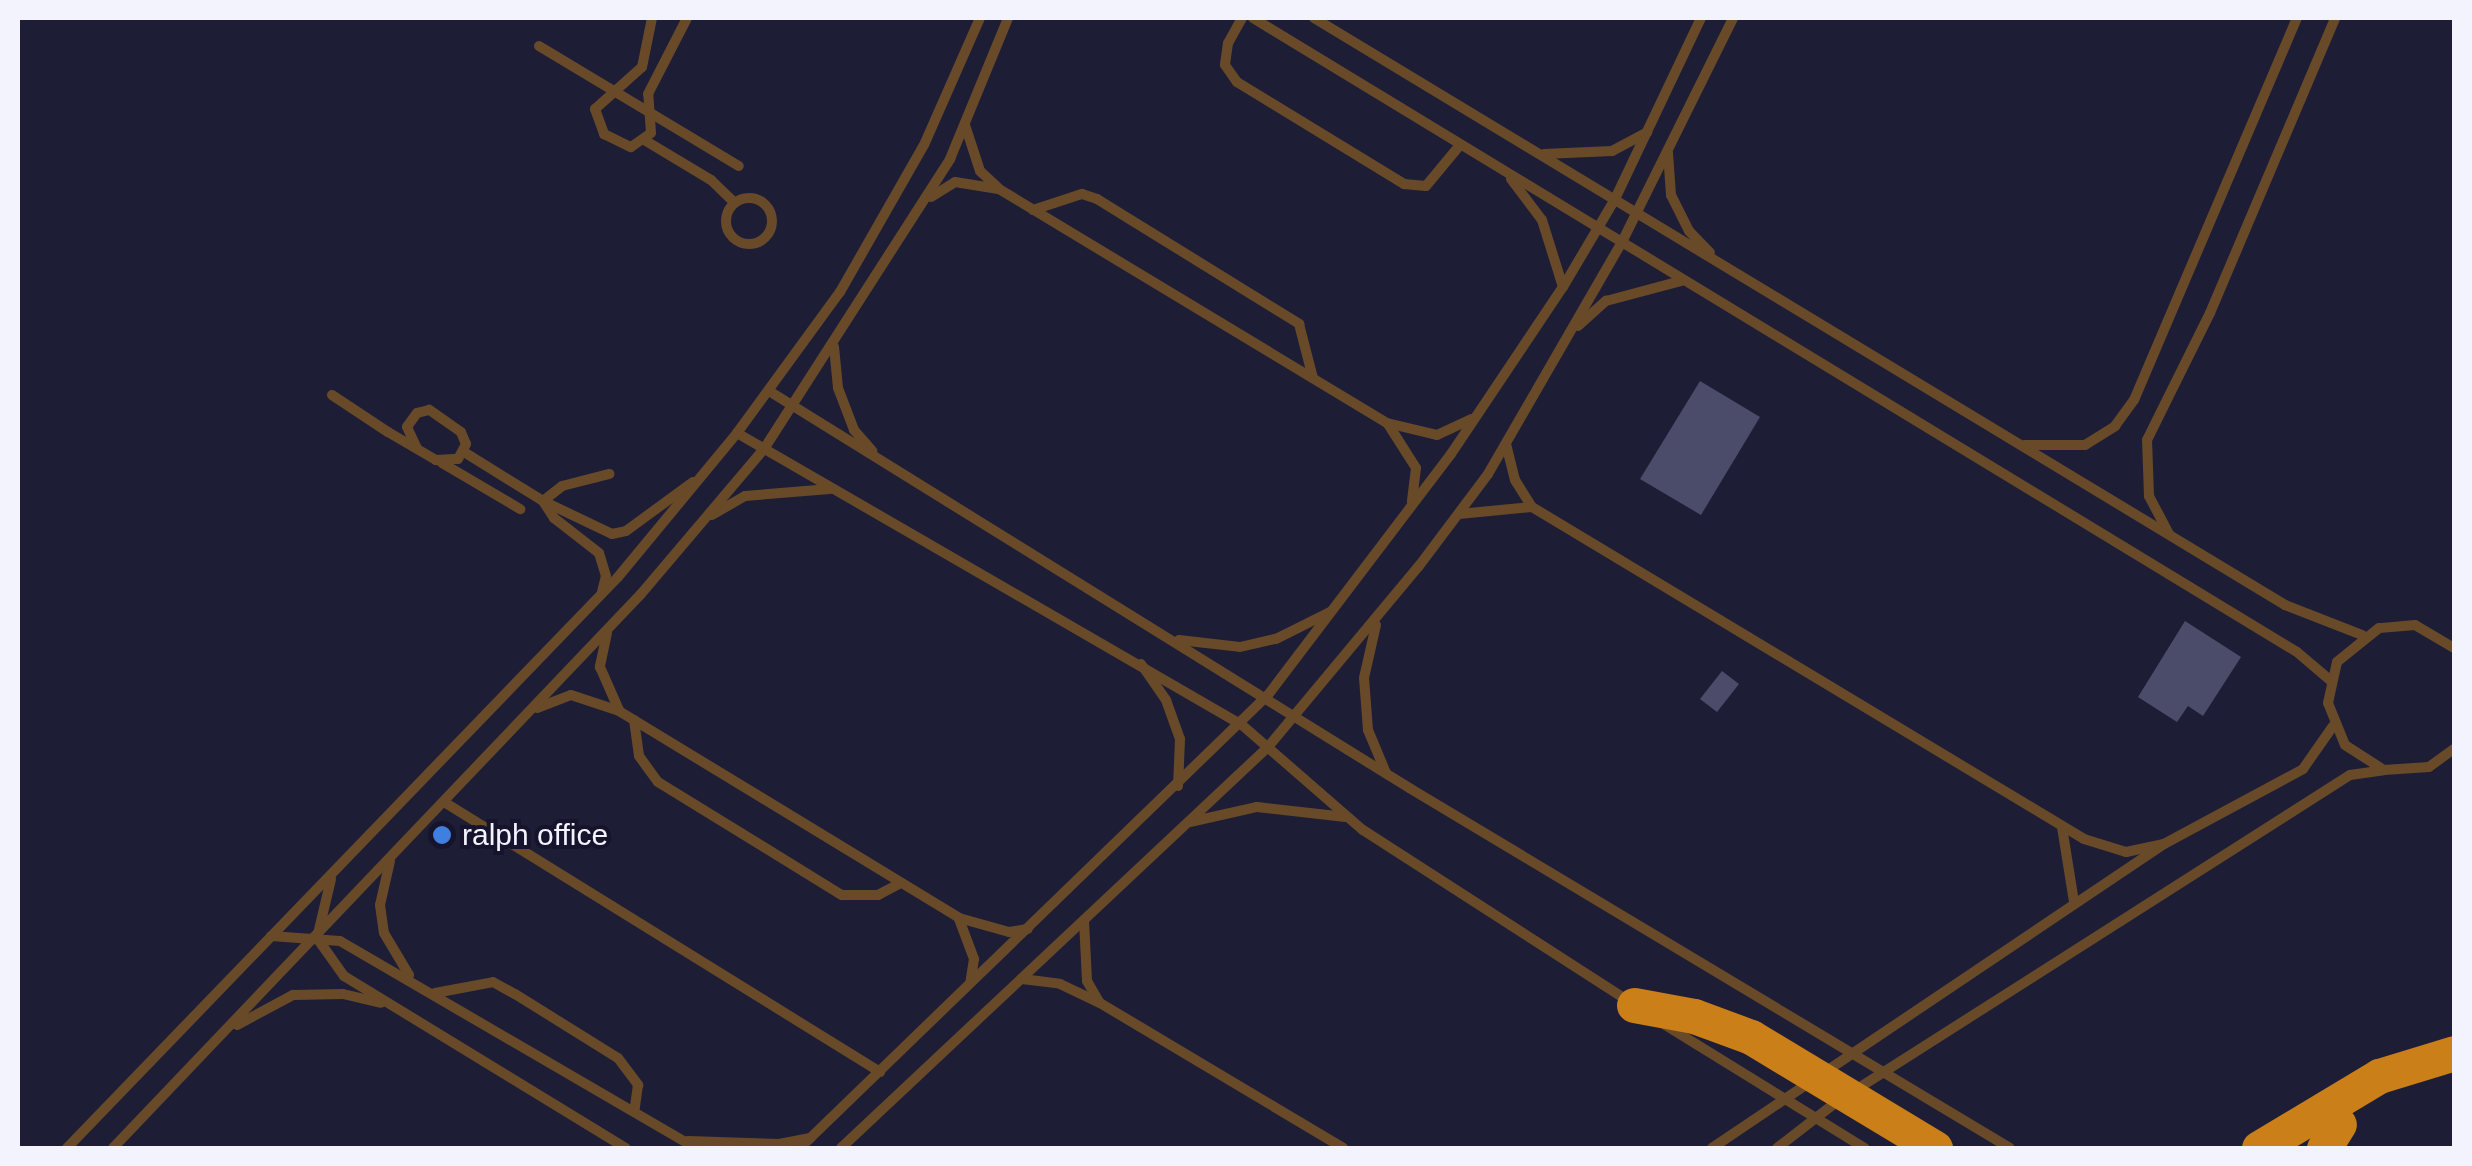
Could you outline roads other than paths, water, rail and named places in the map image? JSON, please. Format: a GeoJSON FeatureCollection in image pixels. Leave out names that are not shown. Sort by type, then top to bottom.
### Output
{"type":"FeatureCollection","features":[{"type":"Feature","properties":{"kind":"highway"},"geometry":{"type":"LineString","coordinates":[[1634,1005],[1694,1016],[1751,1037],[1935,1148]]}},
{"type":"Feature","properties":{"kind":"highway"},"geometry":{"type":"LineString","coordinates":[[2310,1148],[2454,1053]]}},
{"type":"Feature","properties":{"kind":"highway"},"geometry":{"type":"LineString","coordinates":[[2259,1148],[2379,1076],[2454,1053]]}},
{"type":"Feature","properties":{"kind":"lane"},"geometry":{"type":"LineString","coordinates":[[646,141],[631,147],[616,142],[595,121],[595,109],[642,67],[652,18]]}},
{"type":"Feature","properties":{"kind":"lane"},"geometry":{"type":"LineString","coordinates":[[646,141],[652,121],[647,110],[654,77],[687,18]]}},
{"type":"Feature","properties":{"kind":"lane"},"geometry":{"type":"LineString","coordinates":[[67,1148],[602,593],[737,433],[840,292],[924,145],[980,18]]}},
{"type":"Feature","properties":{"kind":"lane"},"geometry":{"type":"LineString","coordinates":[[113,1148],[610,627],[764,449],[923,203],[964,124],[1008,18]]}},
{"type":"Feature","properties":{"kind":"lane"},"geometry":{"type":"LineString","coordinates":[[1242,18],[1228,43],[1226,65],[1237,82],[1404,184],[1426,186],[1460,145]]}},
{"type":"Feature","properties":{"kind":"lane"},"geometry":{"type":"LineString","coordinates":[[1253,18],[2298,652],[2330,680]]}},
{"type":"Feature","properties":{"kind":"lane"},"geometry":{"type":"LineString","coordinates":[[1314,18],[2285,604],[2362,635],[2415,625],[2452,643]]}},
{"type":"Feature","properties":{"kind":"lane"},"geometry":{"type":"LineString","coordinates":[[800,1148],[1242,725],[1268,695],[1409,512],[1562,287],[1615,199],[1701,18]]}},
{"type":"Feature","properties":{"kind":"lane"},"geometry":{"type":"LineString","coordinates":[[842,1148],[854,1142],[1268,747],[1377,620],[1458,514],[1506,443],[1638,213],[1733,18]]}},
{"type":"Feature","properties":{"kind":"lane"},"geometry":{"type":"LineString","coordinates":[[2021,444],[2085,445],[2115,426],[2134,400],[2297,18]]}},
{"type":"Feature","properties":{"kind":"lane"},"geometry":{"type":"LineString","coordinates":[[2169,535],[2149,496],[2147,440],[2210,313],[2336,18]]}},
{"type":"Feature","properties":{"kind":"lane"},"geometry":{"type":"LineString","coordinates":[[540,46],[739,166]]}},
{"type":"Feature","properties":{"kind":"lane"},"geometry":{"type":"LineString","coordinates":[[964,124],[980,171],[999,189],[1387,423],[1436,435],[1477,415]]}},
{"type":"Feature","properties":{"kind":"lane"},"geometry":{"type":"LineString","coordinates":[[1541,154],[1612,151],[1648,131]]}},
{"type":"Feature","properties":{"kind":"lane"},"geometry":{"type":"LineString","coordinates":[[646,141],[712,180],[732,200],[752,200],[771,213],[772,232],[738,241],[726,219],[732,200]]}},
{"type":"Feature","properties":{"kind":"lane"},"geometry":{"type":"LineString","coordinates":[[1668,152],[1677,207],[1689,231],[1722,264]]}},
{"type":"Feature","properties":{"kind":"lane"},"geometry":{"type":"LineString","coordinates":[[1508,174],[1542,220],[1562,287]]}},
{"type":"Feature","properties":{"kind":"lane"},"geometry":{"type":"LineString","coordinates":[[923,203],[955,182],[999,189]]}},
{"type":"Feature","properties":{"kind":"lane"},"geometry":{"type":"LineString","coordinates":[[1033,210],[1082,194],[1098,199],[1299,324],[1314,379]]}},
{"type":"Feature","properties":{"kind":"lane"},"geometry":{"type":"LineString","coordinates":[[1569,334],[1606,301],[1681,281]]}},
{"type":"Feature","properties":{"kind":"lane"},"geometry":{"type":"LineString","coordinates":[[834,346],[838,388],[854,430],[879,459]]}},
{"type":"Feature","properties":{"kind":"lane"},"geometry":{"type":"LineString","coordinates":[[769,391],[1268,695],[1386,774],[2010,1148]]}},
{"type":"Feature","properties":{"kind":"lane"},"geometry":{"type":"LineString","coordinates":[[332,395],[520,509]]}},
{"type":"Feature","properties":{"kind":"lane"},"geometry":{"type":"LineString","coordinates":[[416,448],[407,428],[417,412],[429,410],[461,432],[464,452],[543,501],[612,534],[626,531],[672,492],[698,479]]}},
{"type":"Feature","properties":{"kind":"lane"},"geometry":{"type":"LineString","coordinates":[[1387,423],[1416,468],[1409,512]]}},
{"type":"Feature","properties":{"kind":"lane"},"geometry":{"type":"LineString","coordinates":[[737,433],[1138,659],[1242,725],[1363,830],[1860,1147]]}},
{"type":"Feature","properties":{"kind":"lane"},"geometry":{"type":"LineString","coordinates":[[1506,443],[1515,480],[1532,506],[2062,828],[2103,849],[2126,852],[2164,844]]}},
{"type":"Feature","properties":{"kind":"lane"},"geometry":{"type":"LineString","coordinates":[[436,460],[448,463],[464,452]]}},
{"type":"Feature","properties":{"kind":"lane"},"geometry":{"type":"LineString","coordinates":[[543,501],[562,486],[610,474]]}},
{"type":"Feature","properties":{"kind":"lane"},"geometry":{"type":"LineString","coordinates":[[703,520],[745,496],[835,489]]}},
{"type":"Feature","properties":{"kind":"lane"},"geometry":{"type":"LineString","coordinates":[[543,501],[554,518],[599,553],[606,576],[602,593]]}},
{"type":"Feature","properties":{"kind":"lane"},"geometry":{"type":"LineString","coordinates":[[1458,514],[1532,506]]}},
{"type":"Feature","properties":{"kind":"lane"},"geometry":{"type":"LineString","coordinates":[[1176,640],[1240,647],[1276,639],[1335,610]]}},
{"type":"Feature","properties":{"kind":"lane"},"geometry":{"type":"LineString","coordinates":[[1377,620],[1364,678],[1368,730],[1386,774]]}},
{"type":"Feature","properties":{"kind":"lane"},"geometry":{"type":"LineString","coordinates":[[610,627],[600,668],[620,711]]}},
{"type":"Feature","properties":{"kind":"lane"},"geometry":{"type":"LineString","coordinates":[[2362,635],[2330,680],[2333,726],[2362,761],[2384,770]]}},
{"type":"Feature","properties":{"kind":"lane"},"geometry":{"type":"LineString","coordinates":[[1138,659],[1166,700],[1180,739],[1178,786]]}},
{"type":"Feature","properties":{"kind":"lane"},"geometry":{"type":"LineString","coordinates":[[527,714],[571,695],[620,711],[959,918],[1009,932],[1029,929]]}},
{"type":"Feature","properties":{"kind":"lane"},"geometry":{"type":"LineString","coordinates":[[634,720],[640,756],[658,782],[826,884],[858,898],[901,882]]}},
{"type":"Feature","properties":{"kind":"lane"},"geometry":{"type":"LineString","coordinates":[[1712,1148],[2164,844],[2303,769],[2333,726]]}},
{"type":"Feature","properties":{"kind":"lane"},"geometry":{"type":"LineString","coordinates":[[1777,1148],[1828,1107],[2350,775],[2429,767],[2454,749]]}},
{"type":"Feature","properties":{"kind":"lane"},"geometry":{"type":"LineString","coordinates":[[444,802],[880,1072]]}},
{"type":"Feature","properties":{"kind":"lane"},"geometry":{"type":"LineString","coordinates":[[1189,822],[1257,807],[1345,817]]}},
{"type":"Feature","properties":{"kind":"lane"},"geometry":{"type":"LineString","coordinates":[[2062,828],[2074,902]]}},
{"type":"Feature","properties":{"kind":"lane"},"geometry":{"type":"LineString","coordinates":[[392,856],[380,905],[384,933],[413,980]]}},
{"type":"Feature","properties":{"kind":"lane"},"geometry":{"type":"LineString","coordinates":[[316,938],[335,870]]}},
{"type":"Feature","properties":{"kind":"lane"},"geometry":{"type":"LineString","coordinates":[[959,918],[974,959],[970,986]]}},
{"type":"Feature","properties":{"kind":"lane"},"geometry":{"type":"LineString","coordinates":[[1084,921],[1087,981],[1100,1003]]}},
{"type":"Feature","properties":{"kind":"lane"},"geometry":{"type":"LineString","coordinates":[[271,936],[340,941],[435,992],[695,1148]]}},
{"type":"Feature","properties":{"kind":"lane"},"geometry":{"type":"LineString","coordinates":[[316,938],[344,976],[626,1148]]}},
{"type":"Feature","properties":{"kind":"lane"},"geometry":{"type":"LineString","coordinates":[[1022,979],[1060,984],[1100,1003],[1344,1148]]}},
{"type":"Feature","properties":{"kind":"lane"},"geometry":{"type":"LineString","coordinates":[[435,992],[494,982],[515,994],[618,1058],[638,1085],[634,1112]]}},
{"type":"Feature","properties":{"kind":"lane"},"geometry":{"type":"LineString","coordinates":[[220,1036],[294,995],[343,994],[394,1006]]}},
{"type":"Feature","properties":{"kind":"lane"},"geometry":{"type":"LineString","coordinates":[[682,1140],[779,1144],[811,1138]]}},
{"type":"Feature","properties":{"kind":"place","name":"ralph office"},"geometry":{"type":"Point","coordinates":[442,835]}}]}
